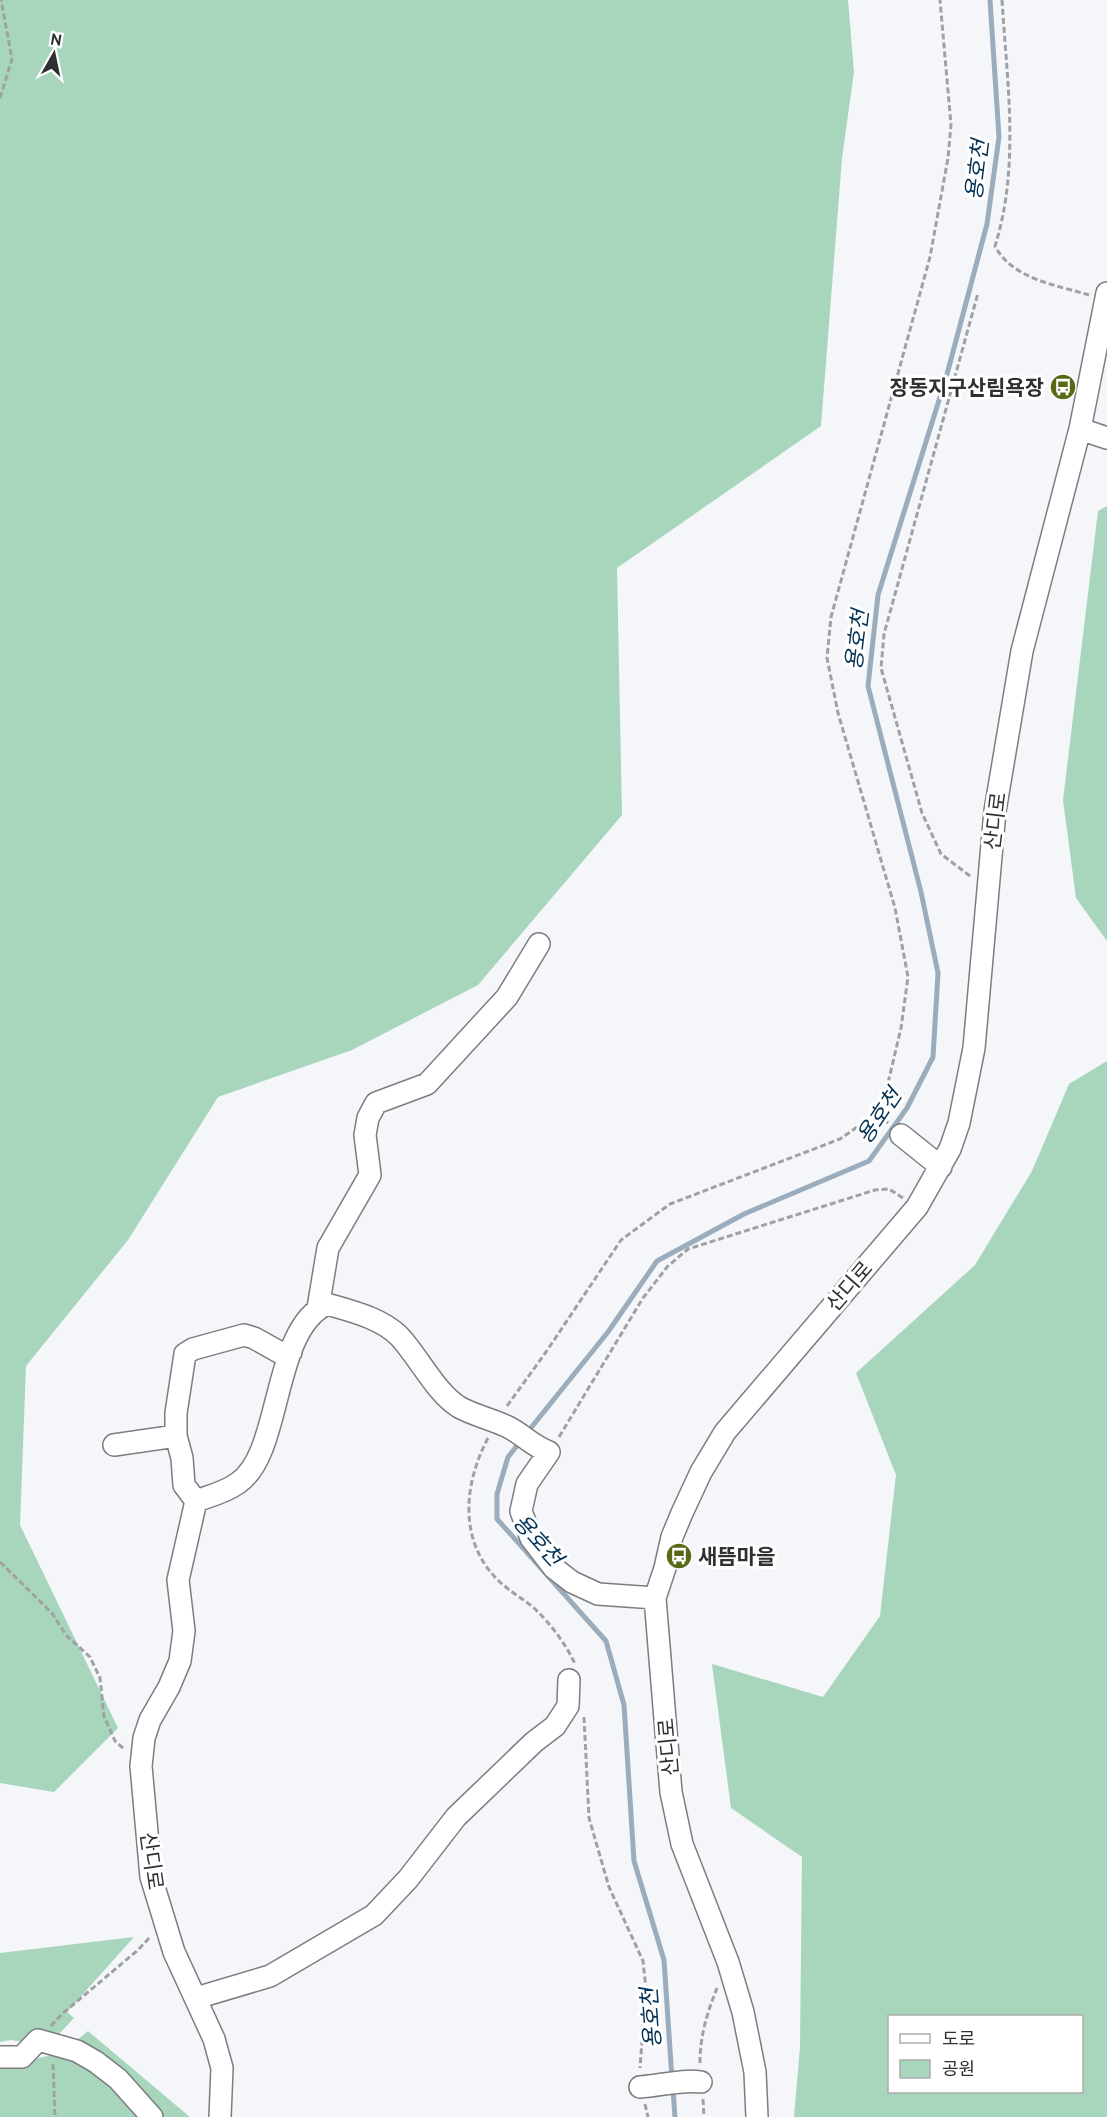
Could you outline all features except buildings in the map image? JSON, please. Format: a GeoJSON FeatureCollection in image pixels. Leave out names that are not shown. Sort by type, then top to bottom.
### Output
{"type":"FeatureCollection","features":[{"type":"Feature","properties":{"kind":"street","name":"산디로"},"geometry":{"type":"LineString","coordinates":[[757,2117],[755,2072],[743,2012],[728,1962],[682,1844],[671,1792],[655,1598],[676,1529],[701,1472],[724,1432],[917,1207],[950,1149],[959,1123],[975,1048],[995,811],[1022,651],[1080,429],[1106,297]]}},
{"type":"Feature","properties":{"kind":"street"},"geometry":{"type":"LineString","coordinates":[[1080,429],[1107,438]]}},
{"type":"Feature","properties":{"kind":"street"},"geometry":{"type":"LineString","coordinates":[[291,1352],[279,1352],[244,1335],[193,1349],[186,1354],[176,1413],[176,1436],[182,1458],[184,1485],[196,1501],[240,1482],[254,1465],[265,1440],[291,1352],[302,1329],[318,1308],[328,1248],[370,1175],[365,1135],[368,1119],[376,1103],[427,1084],[507,997],[539,944]]}},
{"type":"Feature","properties":{"kind":"street"},"geometry":{"type":"LineString","coordinates":[[901,1135],[941,1167]]}},
{"type":"Feature","properties":{"kind":"street"},"geometry":{"type":"LineString","coordinates":[[318,1308],[327,1304],[343,1308],[371,1319],[398,1335],[438,1386],[458,1406],[502,1424],[542,1449],[527,1484],[521,1511],[531,1538],[554,1568],[572,1582],[598,1594],[655,1598]]}},
{"type":"Feature","properties":{"kind":"street"},"geometry":{"type":"LineString","coordinates":[[114,1445],[176,1436]]}},
{"type":"Feature","properties":{"kind":"street","name":"산디로"},"geometry":{"type":"LineString","coordinates":[[196,1501],[178,1580],[184,1631],[180,1661],[169,1687],[150,1720],[144,1738],[142,1763],[151,1877],[174,1952],[214,2039],[222,2068],[220,2117]]}},
{"type":"Feature","properties":{"kind":"street"},"geometry":{"type":"LineString","coordinates":[[196,1998],[270,1976],[374,1915],[408,1879],[456,1817],[534,1742],[555,1726],[568,1706],[574,1675]]}},
{"type":"Feature","properties":{"kind":"street"},"geometry":{"type":"LineString","coordinates":[[0,2057],[22,2057],[38,2040],[77,2051],[118,2079],[152,2117]]}},
{"type":"Feature","properties":{"kind":"street"},"geometry":{"type":"LineString","coordinates":[[640,2087],[696,2081]]}},
{"type":"Feature","properties":{"kind":"path"},"geometry":{"type":"LineString","coordinates":[[0,98],[12,59],[1,0]]}},
{"type":"Feature","properties":{"kind":"path"},"geometry":{"type":"LineString","coordinates":[[574,1675],[568,1649],[535,1610],[499,1582],[476,1552],[469,1521],[470,1488],[482,1449],[502,1424],[621,1240],[670,1204],[840,1139],[877,1113],[888,1083],[901,1028],[908,977],[894,908],[838,713],[827,658],[831,617],[930,257],[948,158],[951,125],[940,0]]}},
{"type":"Feature","properties":{"kind":"path"},"geometry":{"type":"LineString","coordinates":[[1002,0],[1010,133],[1003,221],[994,246],[1000,257],[1020,273],[1106,297]]}},
{"type":"Feature","properties":{"kind":"path"},"geometry":{"type":"LineString","coordinates":[[978,293],[884,634],[881,668],[922,813],[941,854],[988,890]]}},
{"type":"Feature","properties":{"kind":"path"},"geometry":{"type":"LineString","coordinates":[[877,1113],[883,1119]]}},
{"type":"Feature","properties":{"kind":"path"},"geometry":{"type":"LineString","coordinates":[[542,1449],[643,1298],[667,1267],[688,1249],[875,1190],[888,1190],[917,1207]]}},
{"type":"Feature","properties":{"kind":"path"},"geometry":{"type":"LineString","coordinates":[[0,1562],[52,1613],[66,1635],[90,1657],[100,1678],[104,1716],[111,1732],[120,1746],[142,1763]]}},
{"type":"Feature","properties":{"kind":"path"},"geometry":{"type":"LineString","coordinates":[[584,1715],[589,1818],[609,1887],[643,1961],[646,1989],[639,2057],[640,2087],[648,2117]]}},
{"type":"Feature","properties":{"kind":"path"},"geometry":{"type":"LineString","coordinates":[[55,2117],[53,2061],[38,2040],[62,2014],[138,1950],[163,1920]]}},
{"type":"Feature","properties":{"kind":"path"},"geometry":{"type":"LineString","coordinates":[[704,2117],[696,2081],[700,2048],[706,2015],[728,1962]]}},
{"type":"Feature","properties":{"kind":"green space"},"geometry":{"type":"Polygon","coordinates":[[[0,0],[848,0],[854,72],[842,158],[821,426],[617,568],[622,815],[478,985],[352,1050],[218,1097],[128,1240],[26,1366],[20,1525],[118,1728],[54,1792],[0,1783],[0,0]]]}},
{"type":"Feature","properties":{"kind":"green space"},"geometry":{"type":"Polygon","coordinates":[[[1107,506],[1107,941],[1076,898],[1063,800],[1098,511],[1107,506]]]}},
{"type":"Feature","properties":{"kind":"green space"},"geometry":{"type":"Polygon","coordinates":[[[1107,1061],[1107,2117],[794,2117],[800,2047],[802,1857],[731,1808],[712,1664],[823,1697],[880,1616],[896,1475],[856,1373],[975,1265],[1032,1171],[1069,1084],[1107,1061]]]}},
{"type":"Feature","properties":{"kind":"green space"},"geometry":{"type":"Polygon","coordinates":[[[134,1937],[67,2012],[74,2018],[58,2035],[42,2045],[11,2040],[0,2042],[0,1953],[134,1937]]]}},
{"type":"Feature","properties":{"kind":"green space"},"geometry":{"type":"Polygon","coordinates":[[[88,2031],[190,2117],[0,2117],[0,2064],[16,2063],[61,2053],[88,2031]]]}},
{"type":"Feature","properties":{"kind":"waterway","name":"용호천"},"geometry":{"type":"LineString","coordinates":[[526,1434],[608,1332],[657,1261],[744,1214],[869,1161],[907,1108],[933,1057],[938,973],[921,892],[868,686],[878,595],[946,378],[987,224],[999,137],[990,0]]}},
{"type":"Feature","properties":{"kind":"waterway","name":"용호천"},"geometry":{"type":"LineString","coordinates":[[520,1442],[508,1457],[497,1494],[497,1519],[606,1641],[624,1705],[634,1861],[664,1960],[672,2079]]}},
{"type":"Feature","properties":{"kind":"waterway","name":"용호천"},"geometry":{"type":"LineString","coordinates":[[673,2089],[675,2117]]}},
{"type":"Feature","properties":{"kind":"place","name":"장동지구산림욕장"},"geometry":{"type":"Point","coordinates":[1063,387]}},
{"type":"Feature","properties":{"kind":"place","name":"새뜸마을"},"geometry":{"type":"Point","coordinates":[679,1556]}}]}
